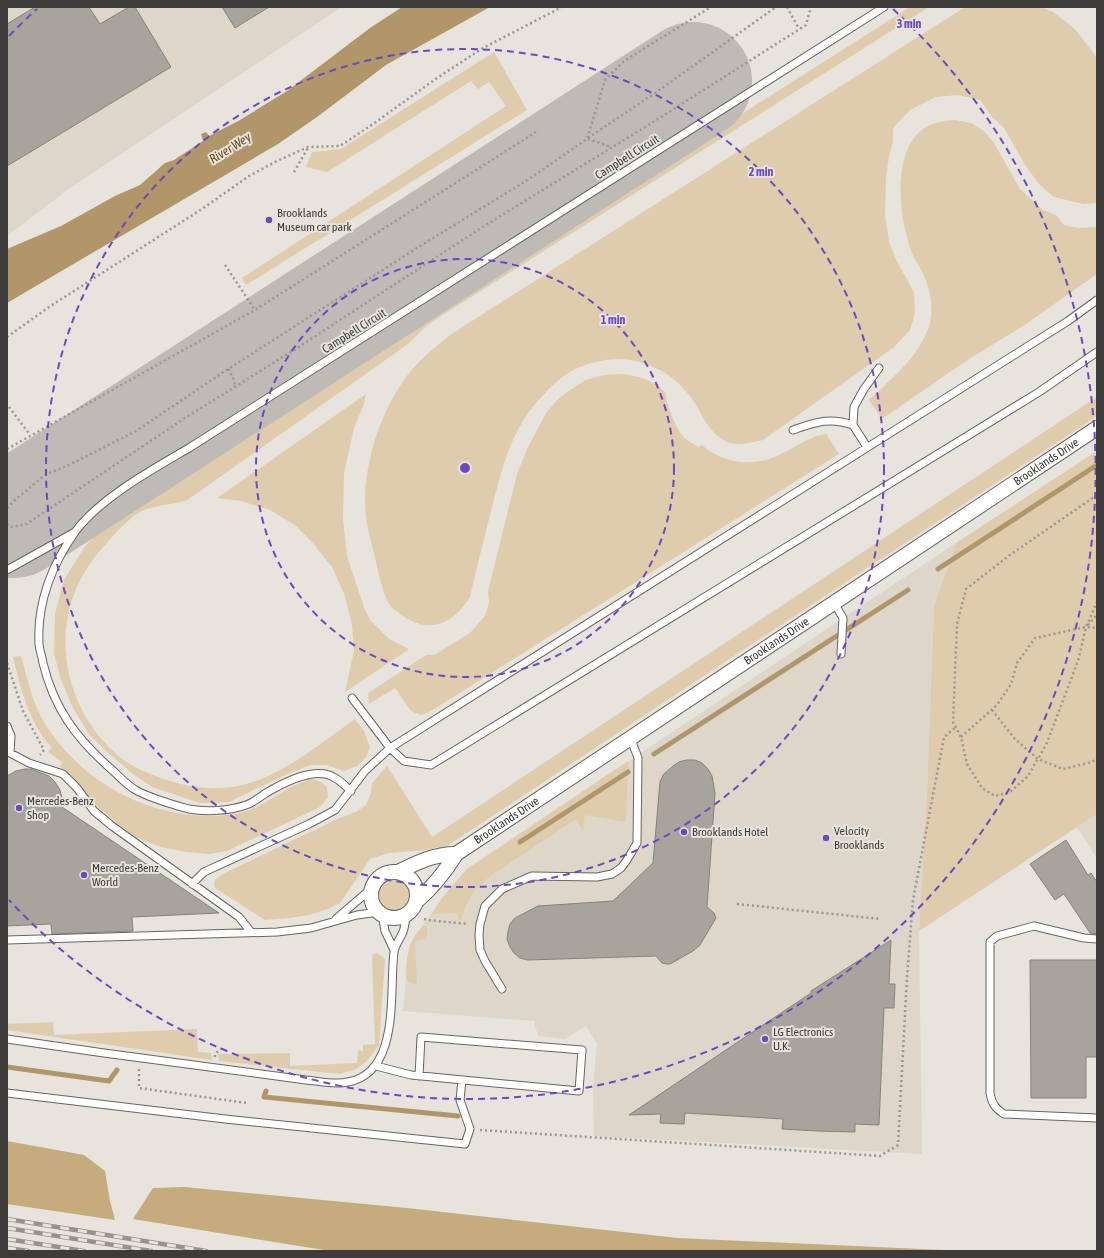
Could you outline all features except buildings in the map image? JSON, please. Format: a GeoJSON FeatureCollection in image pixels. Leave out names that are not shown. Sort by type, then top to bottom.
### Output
{"type":"FeatureCollection","features":[{"type":"Feature","properties":{"kind":"street","name":"Brooklands Drive"},"geometry":{"type":"LineString","coordinates":[[417,901],[431,889],[448,869],[456,854],[1097,428]]}},
{"type":"Feature","properties":{"kind":"street","name":"Brooklands Drive"},"geometry":{"type":"LineString","coordinates":[[398,872],[418,862],[441,854],[456,854]]}},
{"type":"Feature","properties":{"kind":"street"},"geometry":{"type":"LineString","coordinates":[[390,872],[405,874],[416,885],[417,901],[407,914],[394,918],[380,913],[374,905],[371,896],[372,888],[382,875],[390,872]]}},
{"type":"Feature","properties":{"kind":"lane","name":"Campbell Circuit"},"geometry":{"type":"LineString","coordinates":[[351,791],[334,777],[317,773],[300,776],[281,784],[246,805],[223,810],[189,809],[136,790],[84,743],[67,720],[56,699],[46,675],[39,644],[40,616],[47,585],[60,557],[76,531],[100,507],[144,475],[196,444],[884,7]]}},
{"type":"Feature","properties":{"kind":"lane"},"geometry":{"type":"LineString","coordinates":[[192,884],[204,872],[309,824],[335,810],[365,771],[390,748],[1061,325],[1097,300]]}},
{"type":"Feature","properties":{"kind":"lane"},"geometry":{"type":"LineString","coordinates":[[352,698],[390,748],[404,762],[431,765],[1039,392],[1097,352]]}},
{"type":"Feature","properties":{"kind":"lane"},"geometry":{"type":"LineString","coordinates":[[867,447],[853,425],[854,407],[864,389],[879,368]]}},
{"type":"Feature","properties":{"kind":"lane"},"geometry":{"type":"LineString","coordinates":[[793,430],[817,422],[839,420],[853,425]]}},
{"type":"Feature","properties":{"kind":"lane"},"geometry":{"type":"LineString","coordinates":[[7,570],[76,531]]}},
{"type":"Feature","properties":{"kind":"lane"},"geometry":{"type":"LineString","coordinates":[[834,603],[843,618],[841,654]]}},
{"type":"Feature","properties":{"kind":"lane"},"geometry":{"type":"LineString","coordinates":[[7,726],[11,736],[10,753],[34,764],[63,774],[77,788],[94,811],[112,826],[239,917],[251,932]]}},
{"type":"Feature","properties":{"kind":"lane"},"geometry":{"type":"LineString","coordinates":[[502,989],[480,950],[480,924],[485,906],[502,889],[532,876],[598,877],[612,874],[621,868],[637,843],[638,758],[631,739]]}},
{"type":"Feature","properties":{"kind":"lane"},"geometry":{"type":"LineString","coordinates":[[335,921],[372,888]]}},
{"type":"Feature","properties":{"kind":"lane"},"geometry":{"type":"LineString","coordinates":[[7,940],[277,932],[311,928],[335,921],[380,913],[385,931],[394,950]]}},
{"type":"Feature","properties":{"kind":"lane"},"geometry":{"type":"LineString","coordinates":[[7,1039],[330,1082],[348,1082],[362,1078],[376,1066],[386,1047],[392,994],[394,950],[403,931],[407,914]]}},
{"type":"Feature","properties":{"kind":"lane"},"geometry":{"type":"LineString","coordinates":[[1097,939],[1084,938],[1034,926],[997,936],[990,942],[990,1094],[992,1103],[1004,1114],[1097,1118]]}},
{"type":"Feature","properties":{"kind":"lane"},"geometry":{"type":"LineString","coordinates":[[376,1066],[419,1076],[579,1091],[582,1050],[421,1037],[419,1076]]}},
{"type":"Feature","properties":{"kind":"lane"},"geometry":{"type":"LineString","coordinates":[[7,1093],[224,1119],[465,1144],[470,1129],[460,1100],[462,1080]]}},
{"type":"Feature","properties":{"kind":"path"},"geometry":{"type":"LineString","coordinates":[[7,337],[49,307],[202,209],[249,176],[308,147],[340,146],[437,78],[483,48],[562,7]]}},
{"type":"Feature","properties":{"kind":"path"},"geometry":{"type":"LineString","coordinates":[[587,139],[606,80],[624,61],[711,7]]}},
{"type":"Feature","properties":{"kind":"path"},"geometry":{"type":"LineString","coordinates":[[7,508],[45,475],[69,465],[136,431],[228,369],[417,248],[529,179],[655,93],[776,7]]}},
{"type":"Feature","properties":{"kind":"path"},"geometry":{"type":"LineString","coordinates":[[787,7],[799,30]]}},
{"type":"Feature","properties":{"kind":"path"},"geometry":{"type":"LineString","coordinates":[[7,524],[10,528],[25,525],[185,418],[481,228],[799,30],[806,25],[811,7]]}},
{"type":"Feature","properties":{"kind":"path"},"geometry":{"type":"LineString","coordinates":[[7,449],[255,310],[536,132]]}},
{"type":"Feature","properties":{"kind":"path"},"geometry":{"type":"LineString","coordinates":[[587,139],[611,148]]}},
{"type":"Feature","properties":{"kind":"path"},"geometry":{"type":"LineString","coordinates":[[294,172],[308,147]]}},
{"type":"Feature","properties":{"kind":"path"},"geometry":{"type":"LineString","coordinates":[[225,265],[255,310]]}},
{"type":"Feature","properties":{"kind":"path"},"geometry":{"type":"LineString","coordinates":[[228,369],[233,377],[235,386]]}},
{"type":"Feature","properties":{"kind":"path"},"geometry":{"type":"LineString","coordinates":[[9,407],[30,435]]}},
{"type":"Feature","properties":{"kind":"path"},"geometry":{"type":"LineString","coordinates":[[1097,500],[1096,496],[1010,555],[966,589],[957,624],[953,722],[961,736],[967,764],[982,788],[994,796],[1010,792],[1028,776],[1046,745],[1078,662],[1086,627],[1097,602]]}},
{"type":"Feature","properties":{"kind":"path"},"geometry":{"type":"LineString","coordinates":[[1086,627],[1097,615]]}},
{"type":"Feature","properties":{"kind":"path"},"geometry":{"type":"LineString","coordinates":[[961,736],[997,705],[1011,684],[1017,663],[1035,638],[1086,627],[1097,628]]}},
{"type":"Feature","properties":{"kind":"path"},"geometry":{"type":"LineString","coordinates":[[7,663],[22,711],[44,750],[34,764]]}},
{"type":"Feature","properties":{"kind":"path"},"geometry":{"type":"LineString","coordinates":[[992,710],[1015,738],[1038,759],[1063,769],[1092,762],[1097,758]]}},
{"type":"Feature","properties":{"kind":"path"},"geometry":{"type":"LineString","coordinates":[[470,1129],[880,1156],[898,1146],[907,977],[913,900],[944,737],[956,727]]}},
{"type":"Feature","properties":{"kind":"path"},"geometry":{"type":"LineString","coordinates":[[737,904],[881,919]]}},
{"type":"Feature","properties":{"kind":"path"},"geometry":{"type":"LineString","coordinates":[[424,919],[458,924],[480,924]]}},
{"type":"Feature","properties":{"kind":"path"},"geometry":{"type":"LineString","coordinates":[[215,1054],[223,1047]]}},
{"type":"Feature","properties":{"kind":"path"},"geometry":{"type":"LineString","coordinates":[[139,1072],[139,1088],[247,1103]]}},
{"type":"Feature","properties":{"kind":"shaded area"},"geometry":{"type":"Polygon","coordinates":[[[7,7],[342,7],[66,191],[7,236],[7,7]]]}},
{"type":"Feature","properties":{"kind":"shaded area"},"geometry":{"type":"Polygon","coordinates":[[[910,7],[929,7],[438,318],[424,328],[408,344],[186,501],[151,508],[137,514],[122,527],[95,557],[86,570],[76,590],[67,619],[65,641],[67,663],[72,685],[80,706],[91,725],[105,743],[121,758],[146,772],[180,784],[209,788],[238,786],[254,782],[285,768],[355,719],[364,731],[370,747],[366,757],[357,766],[344,771],[327,765],[310,765],[283,776],[229,802],[200,803],[152,787],[133,774],[89,734],[73,708],[60,677],[54,653],[55,614],[64,580],[85,546],[133,500],[910,7]]]}},
{"type":"Feature","properties":{"kind":"shaded area"},"geometry":{"type":"Polygon","coordinates":[[[968,7],[1041,7],[1053,12],[1075,29],[1097,58],[1097,203],[1083,204],[1054,197],[1040,185],[1027,168],[1004,128],[992,117],[980,100],[958,95],[936,97],[910,110],[893,128],[893,142],[889,156],[886,178],[885,214],[889,242],[898,264],[914,293],[915,313],[910,330],[894,347],[763,440],[742,444],[728,443],[713,432],[695,403],[683,388],[668,375],[651,366],[624,359],[614,359],[588,364],[568,373],[545,393],[533,406],[515,435],[503,465],[470,597],[463,607],[447,621],[429,625],[419,624],[409,620],[393,608],[383,589],[369,533],[365,506],[366,483],[368,467],[376,435],[382,420],[397,391],[406,377],[416,366],[450,335],[962,9],[968,7]]]}},
{"type":"Feature","properties":{"kind":"shaded area"},"geometry":{"type":"Polygon","coordinates":[[[494,52],[527,110],[246,285],[242,278],[506,106],[489,82],[478,89],[471,81],[327,172],[306,167],[312,152],[341,149],[494,52]]]}},
{"type":"Feature","properties":{"kind":"shaded area"},"geometry":{"type":"Polygon","coordinates":[[[955,120],[971,123],[984,131],[994,143],[1020,189],[1043,210],[1056,215],[1064,225],[1078,228],[1097,227],[1097,274],[1026,324],[963,363],[882,419],[869,400],[908,362],[914,354],[928,329],[931,314],[931,300],[928,286],[907,239],[901,204],[902,168],[907,151],[915,137],[926,127],[940,122],[955,120]]]}},
{"type":"Feature","properties":{"kind":"shaded area"},"geometry":{"type":"Polygon","coordinates":[[[623,374],[636,376],[646,380],[656,385],[666,393],[667,403],[671,414],[681,434],[694,445],[699,447],[702,445],[723,458],[740,462],[757,462],[773,458],[811,438],[826,434],[839,454],[431,711],[421,715],[411,711],[395,688],[369,704],[368,693],[426,655],[434,655],[470,633],[485,616],[489,603],[488,591],[517,474],[527,449],[546,413],[559,398],[586,380],[604,375],[623,374]]]}},
{"type":"Feature","properties":{"kind":"shaded area"},"geometry":{"type":"Polygon","coordinates":[[[366,394],[364,404],[354,428],[344,473],[343,518],[347,556],[365,610],[371,621],[389,639],[409,649],[345,692],[354,651],[352,625],[344,593],[332,567],[311,541],[296,526],[270,510],[241,501],[217,498],[366,394]]]}},
{"type":"Feature","properties":{"kind":"shaded area"},"geometry":{"type":"Polygon","coordinates":[[[1097,397],[1097,416],[441,850],[438,847],[427,850],[389,853],[370,859],[340,903],[328,909],[309,915],[265,920],[215,888],[215,880],[223,874],[337,819],[356,812],[366,805],[371,793],[372,783],[387,766],[432,837],[1097,397]]]}},
{"type":"Feature","properties":{"kind":"shaded area"},"geometry":{"type":"Polygon","coordinates":[[[1097,451],[1097,814],[919,931],[927,793],[934,607],[956,543],[1097,451]]]}},
{"type":"Feature","properties":{"kind":"shaded area"},"geometry":{"type":"Polygon","coordinates":[[[956,543],[934,608],[927,793],[919,931],[922,1154],[594,1136],[593,1088],[597,1043],[586,1026],[565,1039],[538,1036],[534,1021],[403,1011],[409,947],[415,935],[442,898],[467,869],[956,543]]]}},
{"type":"Feature","properties":{"kind":"shaded area"},"geometry":{"type":"Polygon","coordinates":[[[21,656],[36,707],[44,722],[61,745],[81,766],[128,798],[155,808],[183,814],[211,816],[248,811],[287,789],[310,779],[318,780],[327,787],[328,797],[320,807],[227,851],[209,854],[186,852],[161,847],[135,837],[93,803],[60,766],[63,763],[48,752],[52,748],[37,727],[27,705],[19,681],[13,657],[21,656]]]}},
{"type":"Feature","properties":{"kind":"shaded area"},"geometry":{"type":"Polygon","coordinates":[[[628,761],[626,822],[585,815],[583,831],[576,819],[486,880],[472,894],[461,920],[458,920],[458,913],[432,914],[442,898],[467,869],[628,761]]]}},
{"type":"Feature","properties":{"kind":"shaded area"},"geometry":{"type":"Polygon","coordinates":[[[1097,814],[1097,859],[1077,827],[1097,814]]]}},
{"type":"Feature","properties":{"kind":"shaded area"},"geometry":{"type":"Polygon","coordinates":[[[391,879],[397,879],[406,883],[410,895],[406,907],[397,911],[391,911],[382,907],[378,898],[378,892],[382,883],[391,879]]]}},
{"type":"Feature","properties":{"kind":"shaded area"},"geometry":{"type":"Polygon","coordinates":[[[423,926],[427,926],[427,939],[415,941],[417,984],[414,984],[406,980],[407,957],[413,939],[423,926]]]}},
{"type":"Feature","properties":{"kind":"shaded area"},"geometry":{"type":"Polygon","coordinates":[[[377,953],[385,959],[379,1045],[367,1061],[356,1069],[339,1074],[219,1061],[218,1054],[290,1053],[290,1066],[357,1063],[358,1050],[363,1051],[363,1045],[375,1044],[372,955],[377,953]]]}},
{"type":"Feature","properties":{"kind":"shaded area"},"geometry":{"type":"Polygon","coordinates":[[[53,1022],[54,1035],[197,1029],[198,1052],[211,1053],[212,1060],[7,1030],[7,1024],[53,1022]]]}},
{"type":"Feature","properties":{"kind":"shaded area"},"geometry":{"type":"Polygon","coordinates":[[[7,1141],[84,1155],[105,1171],[115,1220],[7,1204],[7,1141]]]}},
{"type":"Feature","properties":{"kind":"shaded area"},"geometry":{"type":"Polygon","coordinates":[[[184,1187],[407,1208],[678,1238],[965,1251],[330,1251],[133,1219],[153,1188],[184,1187]]]}},
{"type":"Feature","properties":{"kind":"water","name":"River Wey"},"geometry":{"type":"Polygon","coordinates":[[[402,7],[490,7],[386,65],[317,117],[278,144],[7,303],[7,249],[61,226],[115,196],[140,185],[165,163],[174,160],[203,141],[201,134],[206,132],[209,136],[240,120],[287,91],[370,28],[402,7]]]}},
{"type":"Feature","properties":{"kind":"waterway"},"geometry":{"type":"LineString","coordinates":[[938,569],[1097,465]]}},
{"type":"Feature","properties":{"kind":"waterway"},"geometry":{"type":"LineString","coordinates":[[654,754],[908,590]]}},
{"type":"Feature","properties":{"kind":"waterway"},"geometry":{"type":"LineString","coordinates":[[520,842],[628,772]]}},
{"type":"Feature","properties":{"kind":"waterway"},"geometry":{"type":"LineString","coordinates":[[7,1067],[109,1081],[117,1070]]}},
{"type":"Feature","properties":{"kind":"waterway"},"geometry":{"type":"LineString","coordinates":[[266,1091],[264,1097],[458,1116]]}},
{"type":"Feature","properties":{"kind":"runway"},"geometry":{"type":"LineString","coordinates":[[14,519],[693,81]]}},
{"type":"Feature","properties":{"kind":"railway"},"geometry":{"type":"LineString","coordinates":[[7,1219],[206,1251]]}},
{"type":"Feature","properties":{"kind":"railway"},"geometry":{"type":"LineString","coordinates":[[7,1228],[151,1251]]}},
{"type":"Feature","properties":{"kind":"railway"},"geometry":{"type":"LineString","coordinates":[[7,1239],[84,1251]]}},
{"type":"Feature","properties":{"kind":"railway"},"geometry":{"type":"LineString","coordinates":[[7,1248],[28,1251]]}},
{"type":"Feature","properties":{"kind":"place","name":"Brooklands Museum car park"},"geometry":{"type":"Point","coordinates":[269,220]}},
{"type":"Feature","properties":{"kind":"place","name":"Mercedes-Benz Shop"},"geometry":{"type":"Point","coordinates":[19,808]}},
{"type":"Feature","properties":{"kind":"place","name":"Brooklands Hotel"},"geometry":{"type":"Point","coordinates":[684,832]}},
{"type":"Feature","properties":{"kind":"place","name":"Velocity Brooklands"},"geometry":{"type":"Point","coordinates":[826,838]}},
{"type":"Feature","properties":{"kind":"place","name":"Mercedes-Benz World"},"geometry":{"type":"Point","coordinates":[84,875]}},
{"type":"Feature","properties":{"kind":"place","name":"LG Electronics U.K."},"geometry":{"type":"Point","coordinates":[765,1039]}}]}
